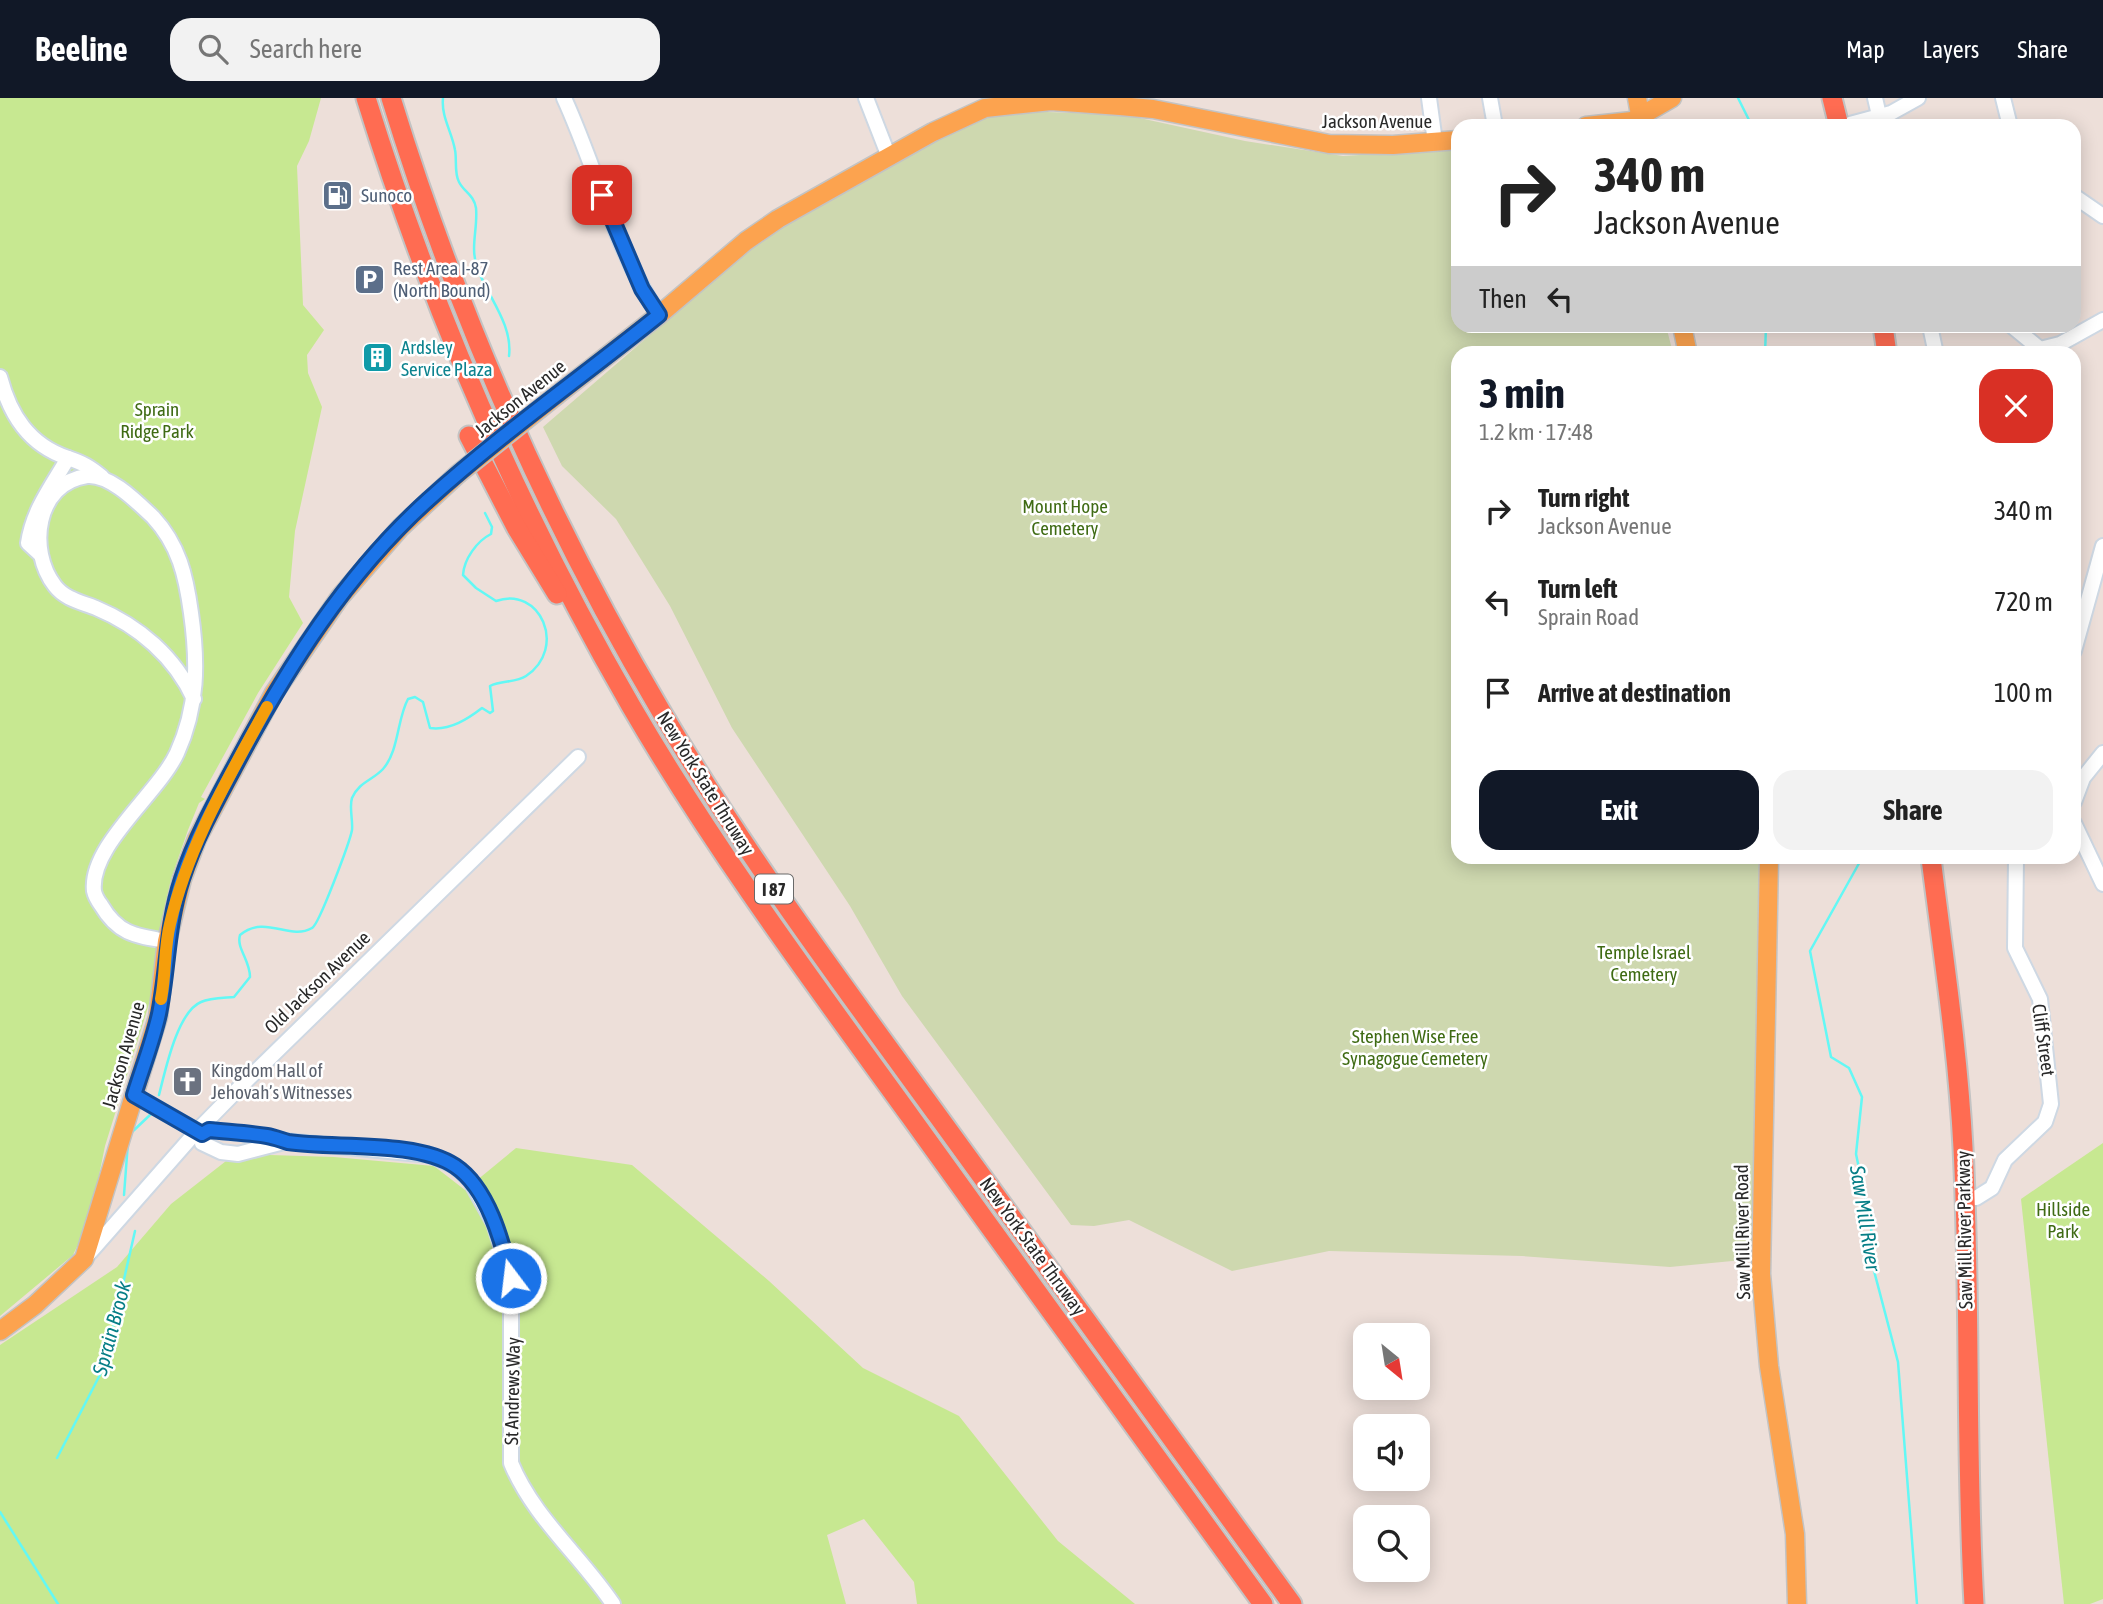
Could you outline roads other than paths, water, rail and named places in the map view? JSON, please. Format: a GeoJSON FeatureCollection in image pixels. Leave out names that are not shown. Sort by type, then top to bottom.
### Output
{"type":"FeatureCollection","features":[{"type":"Feature","properties":{"kind":"highway","name":"New York State Thruway"},"geometry":{"type":"LineString","coordinates":[[366,98],[420,257],[473,390],[552,559],[630,704],[693,808],[760,909],[1263,1604]]}},
{"type":"Feature","properties":{"kind":"highway","name":"New York State Thruway"},"geometry":{"type":"LineString","coordinates":[[391,98],[455,284],[519,436],[596,595],[677,738],[799,923],[1292,1604]]}},
{"type":"Feature","properties":{"kind":"highway"},"geometry":{"type":"LineString","coordinates":[[1832,98],[1844,119]]}},
{"type":"Feature","properties":{"kind":"highway"},"geometry":{"type":"LineString","coordinates":[[1843,98],[1846,119]]}},
{"type":"Feature","properties":{"kind":"highway"},"geometry":{"type":"LineString","coordinates":[[469,436],[532,554],[630,704]]}},
{"type":"Feature","properties":{"kind":"highway","name":"Saw Mill River Parkway"},"geometry":{"type":"LineString","coordinates":[[1932,864],[1956,1051],[1963,1149],[1967,1425],[1974,1604]]}},
{"type":"Feature","properties":{"kind":"highway","name":"Saw Mill River Parkway"},"geometry":{"type":"LineString","coordinates":[[1943,864],[1967,1049],[1976,1198],[1978,1445],[1985,1604]]}},
{"type":"Feature","properties":{"kind":"main road"},"geometry":{"type":"LineString","coordinates":[[1636,98],[1641,119]]}},
{"type":"Feature","properties":{"kind":"main road"},"geometry":{"type":"LineString","coordinates":[[1644,119],[1672,98]]}},
{"type":"Feature","properties":{"kind":"main road","name":"Jackson Avenue"},"geometry":{"type":"LineString","coordinates":[[84,1259],[159,1017],[167,941],[181,879],[197,839],[282,681],[340,597],[400,528],[458,474],[768,226],[973,112],[1023,102],[1051,101],[1153,109],[1329,144],[1451,141]]}},
{"type":"Feature","properties":{"kind":"main road","name":"Saw Mill River Road"},"geometry":{"type":"LineString","coordinates":[[1769,864],[1761,1265],[1769,1366],[1795,1534],[1797,1604]]}},
{"type":"Feature","properties":{"kind":"main road","name":"Old Jackson Avenue"},"geometry":{"type":"LineString","coordinates":[[0,1331],[35,1304],[84,1259]]}},
{"type":"Feature","properties":{"kind":"street"},"geometry":{"type":"LineString","coordinates":[[564,98],[626,255],[642,289],[659,315]]}},
{"type":"Feature","properties":{"kind":"street"},"geometry":{"type":"LineString","coordinates":[[866,98],[889,157]]}},
{"type":"Feature","properties":{"kind":"street"},"geometry":{"type":"LineString","coordinates":[[1429,98],[1435,142]]}},
{"type":"Feature","properties":{"kind":"street"},"geometry":{"type":"LineString","coordinates":[[1490,98],[1494,119]]}},
{"type":"Feature","properties":{"kind":"street"},"geometry":{"type":"LineString","coordinates":[[1875,98],[1880,119]]}},
{"type":"Feature","properties":{"kind":"street"},"geometry":{"type":"LineString","coordinates":[[1884,119],[1917,98]]}},
{"type":"Feature","properties":{"kind":"street"},"geometry":{"type":"LineString","coordinates":[[2003,98],[2008,119]]}},
{"type":"Feature","properties":{"kind":"street"},"geometry":{"type":"LineString","coordinates":[[2081,200],[2103,216]]}},
{"type":"Feature","properties":{"kind":"street"},"geometry":{"type":"LineString","coordinates":[[2081,332],[2103,320]]}},
{"type":"Feature","properties":{"kind":"street"},"geometry":{"type":"LineString","coordinates":[[2021,333],[2036,346]]}},
{"type":"Feature","properties":{"kind":"street"},"geometry":{"type":"LineString","coordinates":[[2052,346],[2080,333]]}},
{"type":"Feature","properties":{"kind":"street"},"geometry":{"type":"LineString","coordinates":[[0,377],[12,408],[28,436],[68,458],[88,465],[139,504],[169,534],[187,586],[195,642],[194,699],[176,754],[157,787],[106,849],[95,871],[94,894],[121,931],[167,941]]}},
{"type":"Feature","properties":{"kind":"street"},"geometry":{"type":"LineString","coordinates":[[68,458],[50,484],[30,529],[28,544],[40,554],[56,588],[72,600],[99,609],[155,644],[169,657],[185,679],[194,699]]}},
{"type":"Feature","properties":{"kind":"street"},"geometry":{"type":"LineString","coordinates":[[40,554],[40,527],[53,493],[62,485],[77,479],[102,477]]}},
{"type":"Feature","properties":{"kind":"street"},"geometry":{"type":"LineString","coordinates":[[2081,626],[2103,546]]}},
{"type":"Feature","properties":{"kind":"street"},"geometry":{"type":"LineString","coordinates":[[169,657],[186,653],[195,642]]}},
{"type":"Feature","properties":{"kind":"street"},"geometry":{"type":"LineString","coordinates":[[2081,783],[2103,753]]}},
{"type":"Feature","properties":{"kind":"street","name":"Old Jackson Avenue"},"geometry":{"type":"LineString","coordinates":[[84,1259],[199,1133],[578,757]]}},
{"type":"Feature","properties":{"kind":"street"},"geometry":{"type":"LineString","coordinates":[[2081,838],[2103,884]]}},
{"type":"Feature","properties":{"kind":"street","name":"Cliff Street"},"geometry":{"type":"LineString","coordinates":[[1976,1198],[1992,1188],[2005,1160],[2045,1122],[2051,1104],[2040,999],[2015,948],[2016,864]]}},
{"type":"Feature","properties":{"kind":"street"},"geometry":{"type":"LineString","coordinates":[[134,1095],[199,1133],[202,1143],[220,1142]]}},
{"type":"Feature","properties":{"kind":"street"},"geometry":{"type":"LineString","coordinates":[[243,1150],[244,1134]]}},
{"type":"Feature","properties":{"kind":"street","name":"St Andrews Way"},"geometry":{"type":"LineString","coordinates":[[285,1141],[243,1150],[238,1154],[221,1152],[220,1142],[244,1134],[285,1141],[430,1155],[455,1166],[470,1180],[494,1223],[511,1278],[511,1463],[521,1486],[535,1506],[613,1604]]}},
{"type":"Feature","properties":{"kind":"waterway","name":"Sprain Brook"},"geometry":{"type":"LineString","coordinates":[[443,98],[444,112],[455,150],[457,178],[476,208],[475,260],[503,321],[509,356]]}},
{"type":"Feature","properties":{"kind":"waterway","name":"Saw Mill River"},"geometry":{"type":"LineString","coordinates":[[1738,98],[1748,119]]}},
{"type":"Feature","properties":{"kind":"waterway","name":"Saw Mill River"},"geometry":{"type":"LineString","coordinates":[[1765,346],[1766,333]]}},
{"type":"Feature","properties":{"kind":"waterway","name":"Sprain Brook"},"geometry":{"type":"LineString","coordinates":[[159,1095],[173,1044],[185,1018],[201,1002],[234,997],[250,977],[240,945],[240,935],[259,927],[303,931],[312,928],[316,923],[350,837],[352,798],[358,788],[379,773],[388,762],[408,699],[415,697],[423,702],[430,728],[445,728],[465,720],[482,708],[490,713],[493,711],[490,686],[522,678],[539,664],[547,636],[536,610],[525,602],[512,598],[496,601],[476,588],[463,575],[472,551],[491,534],[492,527],[485,513]]}},
{"type":"Feature","properties":{"kind":"waterway","name":"Saw Mill River"},"geometry":{"type":"LineString","coordinates":[[1859,864],[1810,951],[1831,1057],[1849,1068],[1862,1097],[1856,1154],[1871,1225],[1873,1267],[1898,1362],[1917,1604]]}},
{"type":"Feature","properties":{"kind":"waterway","name":"Sprain Brook"},"geometry":{"type":"LineString","coordinates":[[131,1133],[151,1114]]}},
{"type":"Feature","properties":{"kind":"waterway","name":"Sprain Brook"},"geometry":{"type":"LineString","coordinates":[[124,1195],[128,1142]]}},
{"type":"Feature","properties":{"kind":"waterway","name":"Sprain Brook"},"geometry":{"type":"LineString","coordinates":[[57,1458],[104,1367],[135,1231]]}},
{"type":"Feature","properties":{"kind":"waterway"},"geometry":{"type":"LineString","coordinates":[[0,1512],[58,1604]]}},
{"type":"Feature","properties":{"kind":"place","name":"Sunoco"},"geometry":{"type":"Point","coordinates":[338,195]}},
{"type":"Feature","properties":{"kind":"place","name":"Rest Area I-87 (North Bound)"},"geometry":{"type":"Point","coordinates":[370,279]}},
{"type":"Feature","properties":{"kind":"place","name":"Ardsley Service Plaza"},"geometry":{"type":"Point","coordinates":[378,358]}},
{"type":"Feature","properties":{"kind":"place","name":"Kingdom Hall of Jehovah’s Witnesses"},"geometry":{"type":"Point","coordinates":[188,1081]}},
{"type":"Feature","properties":{"kind":"park label","name":"Sprain Ridge Park"},"geometry":{"type":"Point","coordinates":[157,420]}},
{"type":"Feature","properties":{"kind":"park label","name":"Mount Hope Cemetery"},"geometry":{"type":"Point","coordinates":[1065,517]}},
{"type":"Feature","properties":{"kind":"park label","name":"Temple Israel Cemetery"},"geometry":{"type":"Point","coordinates":[1644,963]}},
{"type":"Feature","properties":{"kind":"park label","name":"Stephen Wise Free Synagogue Cemetery"},"geometry":{"type":"Point","coordinates":[1415,1047]}},
{"type":"Feature","properties":{"kind":"park label","name":"Hillside Park"},"geometry":{"type":"Point","coordinates":[2063,1220]}}]}
